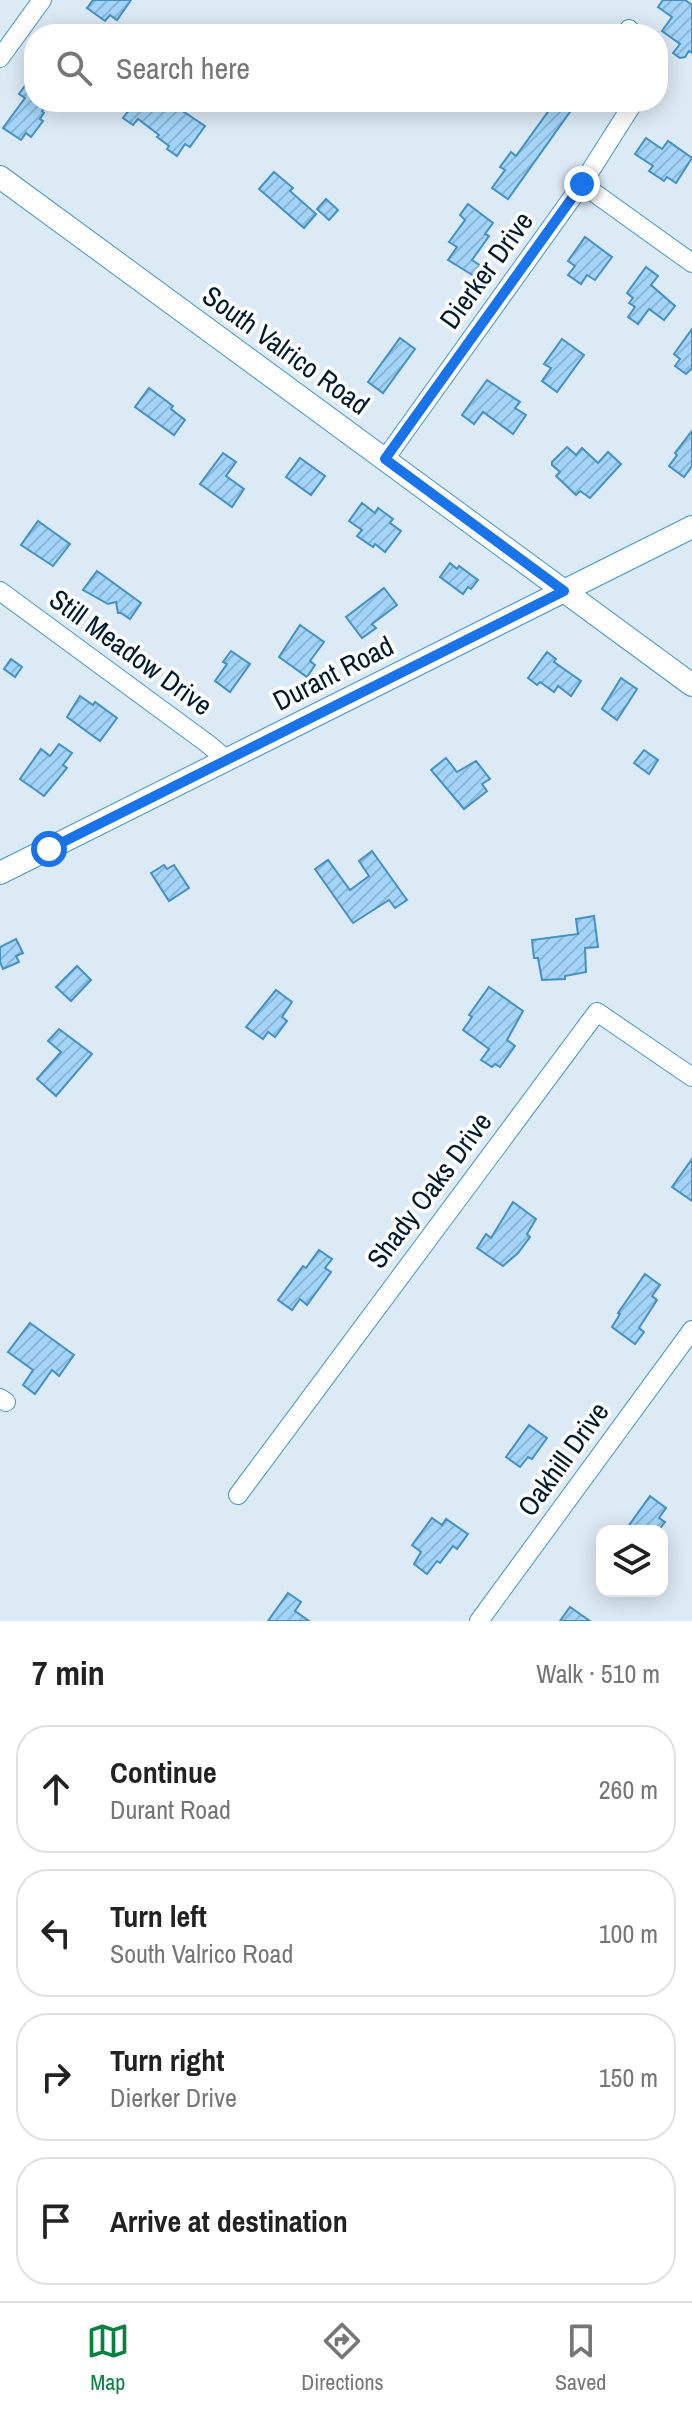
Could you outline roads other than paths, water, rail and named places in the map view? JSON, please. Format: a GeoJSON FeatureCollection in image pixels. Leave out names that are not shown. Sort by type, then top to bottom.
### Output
{"type":"FeatureCollection","features":[{"type":"Feature","properties":{"kind":"street"},"geometry":{"type":"LineString","coordinates":[[25,24],[42,0]]}},
{"type":"Feature","properties":{"kind":"street"},"geometry":{"type":"LineString","coordinates":[[0,58],[24,25]]}},
{"type":"Feature","properties":{"kind":"street","name":"Dierker Drive"},"geometry":{"type":"LineString","coordinates":[[385,459],[582,184],[628,112]]}},
{"type":"Feature","properties":{"kind":"street","name":"South Valrico Road"},"geometry":{"type":"LineString","coordinates":[[0,177],[692,685]]}},
{"type":"Feature","properties":{"kind":"street"},"geometry":{"type":"LineString","coordinates":[[582,184],[692,263]]}},
{"type":"Feature","properties":{"kind":"street","name":"Durant Road"},"geometry":{"type":"LineString","coordinates":[[0,873],[692,527]]}},
{"type":"Feature","properties":{"kind":"street","name":"Still Meadow Drive"},"geometry":{"type":"LineString","coordinates":[[0,591],[227,760]]}},
{"type":"Feature","properties":{"kind":"street","name":"Shady Oaks Drive"},"geometry":{"type":"LineString","coordinates":[[238,1495],[597,1012],[692,1077]]}},
{"type":"Feature","properties":{"kind":"street","name":"Oakhill Drive"},"geometry":{"type":"LineString","coordinates":[[479,1621],[692,1330]]}}]}
